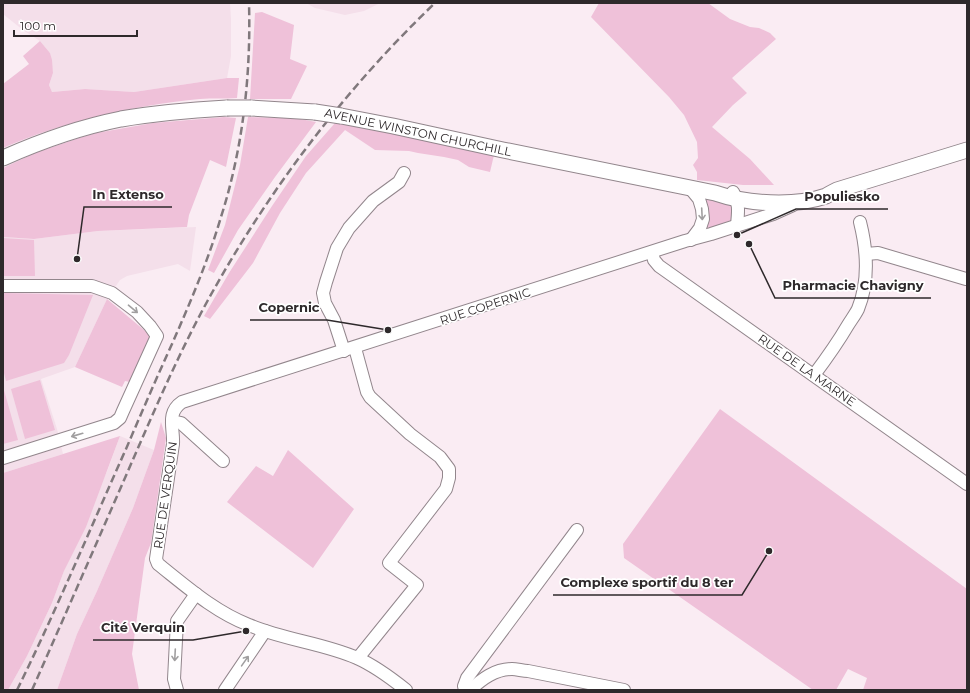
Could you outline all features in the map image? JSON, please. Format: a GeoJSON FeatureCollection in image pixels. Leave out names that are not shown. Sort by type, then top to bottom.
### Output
{"type":"FeatureCollection","features":[{"type":"Feature","properties":{"kind":"main road","name":"AVENUE WINSTON CHURCHILL"},"geometry":{"type":"LineString","coordinates":[[3,158],[48,140],[96,125],[151,114],[227,108],[251,108],[315,112],[341,116],[690,188],[768,202],[803,201],[826,196],[828,190]]}},
{"type":"Feature","properties":{"kind":"main road","name":"AVENUE WINSTON CHURCHILL"},"geometry":{"type":"LineString","coordinates":[[735,196],[790,195],[828,190],[967,150]]}},
{"type":"Feature","properties":{"kind":"street"},"geometry":{"type":"LineString","coordinates":[[358,658],[417,585],[389,563],[446,489],[449,478],[449,470],[440,457],[410,434],[370,397],[350,349],[325,303],[323,293],[337,248],[349,228],[374,201],[399,182],[404,173]]}},
{"type":"Feature","properties":{"kind":"street"},"geometry":{"type":"LineString","coordinates":[[690,188],[699,198],[703,219],[700,228],[691,240]]}},
{"type":"Feature","properties":{"kind":"street"},"geometry":{"type":"LineString","coordinates":[[735,196],[738,211],[737,225]]}},
{"type":"Feature","properties":{"kind":"street","name":"RUE COPERNIC"},"geometry":{"type":"LineString","coordinates":[[175,409],[182,402],[773,214],[793,205],[794,202]]}},
{"type":"Feature","properties":{"kind":"street"},"geometry":{"type":"LineString","coordinates":[[814,375],[842,336],[857,310],[863,294],[866,254],[860,222]]}},
{"type":"Feature","properties":{"kind":"street","name":"RUE DE LA MARNE"},"geometry":{"type":"LineString","coordinates":[[652,252],[654,260],[659,266],[967,484]]}},
{"type":"Feature","properties":{"kind":"street"},"geometry":{"type":"LineString","coordinates":[[866,254],[878,253],[966,279]]}},
{"type":"Feature","properties":{"kind":"street"},"geometry":{"type":"LineString","coordinates":[[3,286],[92,286],[112,293],[137,312],[157,336],[120,418],[114,423],[3,458]]}},
{"type":"Feature","properties":{"kind":"street","name":"RUE DE VERQUIN"},"geometry":{"type":"LineString","coordinates":[[175,409],[172,416],[174,436],[173,444],[156,559],[158,564],[196,594],[225,614],[265,632],[329,648],[358,658],[386,674],[406,690]]}},
{"type":"Feature","properties":{"kind":"street"},"geometry":{"type":"LineString","coordinates":[[172,421],[181,423],[223,461]]}},
{"type":"Feature","properties":{"kind":"street"},"geometry":{"type":"LineString","coordinates":[[465,690],[464,686],[467,678],[577,530]]}},
{"type":"Feature","properties":{"kind":"street"},"geometry":{"type":"LineString","coordinates":[[177,690],[174,679],[177,621],[196,594]]}},
{"type":"Feature","properties":{"kind":"street"},"geometry":{"type":"LineString","coordinates":[[225,690],[265,632]]}},
{"type":"Feature","properties":{"kind":"street"},"geometry":{"type":"LineString","coordinates":[[470,690],[497,671],[512,669],[624,690]]}},
{"type":"Feature","properties":{"kind":"shaded area"},"geometry":{"type":"Polygon","coordinates":[[[3,3],[230,3],[231,56],[227,78],[134,92],[85,89],[52,92],[49,85],[53,73],[50,53],[40,41],[3,14],[3,3]]]}},
{"type":"Feature","properties":{"kind":"shaded area"},"geometry":{"type":"Polygon","coordinates":[[[306,3],[380,3],[364,11],[345,15],[315,8],[306,3]]]}},
{"type":"Feature","properties":{"kind":"shaded area"},"geometry":{"type":"Polygon","coordinates":[[[599,3],[708,3],[730,19],[750,27],[759,28],[770,33],[776,39],[732,78],[747,93],[712,127],[750,159],[774,185],[743,185],[697,180],[697,172],[693,165],[698,158],[697,142],[684,115],[669,97],[591,17],[599,3]]]}},
{"type":"Feature","properties":{"kind":"shaded area"},"geometry":{"type":"Polygon","coordinates":[[[262,12],[294,25],[290,59],[307,66],[291,99],[250,99],[255,13],[262,12]]]}},
{"type":"Feature","properties":{"kind":"shaded area"},"geometry":{"type":"Polygon","coordinates":[[[40,41],[50,53],[52,60],[53,73],[49,85],[52,92],[85,89],[134,92],[227,78],[239,78],[237,98],[200,99],[125,110],[50,130],[3,148],[3,84],[29,64],[23,56],[40,41]]]}},
{"type":"Feature","properties":{"kind":"shaded area"},"geometry":{"type":"Polygon","coordinates":[[[224,117],[236,118],[226,167],[210,160],[189,215],[187,227],[98,231],[34,239],[3,237],[3,168],[35,153],[96,133],[153,123],[224,117]]]}},
{"type":"Feature","properties":{"kind":"shaded area"},"geometry":{"type":"Polygon","coordinates":[[[248,117],[295,118],[316,122],[238,230],[214,273],[208,270],[225,225],[240,165],[248,117]]]}},
{"type":"Feature","properties":{"kind":"shaded area"},"geometry":{"type":"Polygon","coordinates":[[[335,123],[494,155],[490,172],[469,167],[458,160],[444,157],[409,151],[375,150],[345,130],[306,173],[280,213],[253,263],[210,319],[204,316],[229,273],[272,206],[306,156],[335,123]]]}},
{"type":"Feature","properties":{"kind":"shaded area"},"geometry":{"type":"Polygon","coordinates":[[[707,198],[733,202],[734,225],[705,231],[705,200],[707,198]]]}},
{"type":"Feature","properties":{"kind":"shaded area"},"geometry":{"type":"Polygon","coordinates":[[[196,227],[190,271],[178,264],[127,276],[120,280],[107,299],[75,367],[41,379],[57,429],[63,454],[3,473],[3,237],[34,239],[98,231],[196,227]]]}},
{"type":"Feature","properties":{"kind":"shaded area"},"geometry":{"type":"Polygon","coordinates":[[[3,238],[34,240],[35,276],[3,276],[3,238]]]}},
{"type":"Feature","properties":{"kind":"shaded area"},"geometry":{"type":"Polygon","coordinates":[[[3,293],[93,295],[69,355],[64,363],[6,381],[3,369],[3,293]]]}},
{"type":"Feature","properties":{"kind":"shaded area"},"geometry":{"type":"Polygon","coordinates":[[[107,299],[150,335],[130,382],[125,381],[122,387],[75,367],[107,299]]]}},
{"type":"Feature","properties":{"kind":"shaded area"},"geometry":{"type":"Polygon","coordinates":[[[40,380],[55,430],[25,439],[11,389],[40,380]]]}},
{"type":"Feature","properties":{"kind":"shaded area"},"geometry":{"type":"Polygon","coordinates":[[[4,390],[18,440],[3,444],[3,391],[4,390]]]}},
{"type":"Feature","properties":{"kind":"shaded area"},"geometry":{"type":"Polygon","coordinates":[[[720,409],[967,589],[967,690],[863,690],[867,678],[848,669],[836,690],[813,690],[624,558],[623,544],[720,409]]]}},
{"type":"Feature","properties":{"kind":"shaded area"},"geometry":{"type":"Polygon","coordinates":[[[161,422],[166,438],[151,543],[145,558],[132,654],[139,690],[57,690],[77,634],[133,508],[154,450],[161,422]]]}},
{"type":"Feature","properties":{"kind":"shaded area"},"geometry":{"type":"Polygon","coordinates":[[[120,436],[154,450],[133,508],[77,634],[57,690],[8,690],[27,656],[52,603],[64,571],[108,469],[120,436]]]}},
{"type":"Feature","properties":{"kind":"shaded area"},"geometry":{"type":"Polygon","coordinates":[[[120,436],[86,527],[64,571],[52,603],[27,656],[8,690],[3,690],[3,473],[120,436]]]}},
{"type":"Feature","properties":{"kind":"shaded area"},"geometry":{"type":"Polygon","coordinates":[[[288,450],[354,509],[313,568],[227,502],[256,466],[273,476],[288,450]]]}},
{"type":"Feature","properties":{"kind":"railway"},"geometry":{"type":"LineString","coordinates":[[17,690],[59,600],[179,329],[216,233],[229,191],[235,165],[244,111],[249,57],[249,3]]}},
{"type":"Feature","properties":{"kind":"railway"},"geometry":{"type":"LineString","coordinates":[[32,690],[168,381],[197,320],[231,259],[282,181],[339,106],[370,70],[435,3]]}},
{"type":"Feature","properties":{"kind":"place","name":"Populiesko"},"geometry":{"type":"Point","coordinates":[737,235]}},
{"type":"Feature","properties":{"kind":"place","name":"Pharmacie Chavigny"},"geometry":{"type":"Point","coordinates":[749,244]}},
{"type":"Feature","properties":{"kind":"place","name":"In Extenso"},"geometry":{"type":"Point","coordinates":[77,259]}},
{"type":"Feature","properties":{"kind":"place","name":"Copernic"},"geometry":{"type":"Point","coordinates":[388,330]}},
{"type":"Feature","properties":{"kind":"place","name":"Complexe sportif du 8 ter"},"geometry":{"type":"Point","coordinates":[769,551]}},
{"type":"Feature","properties":{"kind":"place","name":"Cité Verquin"},"geometry":{"type":"Point","coordinates":[246,631]}}]}
